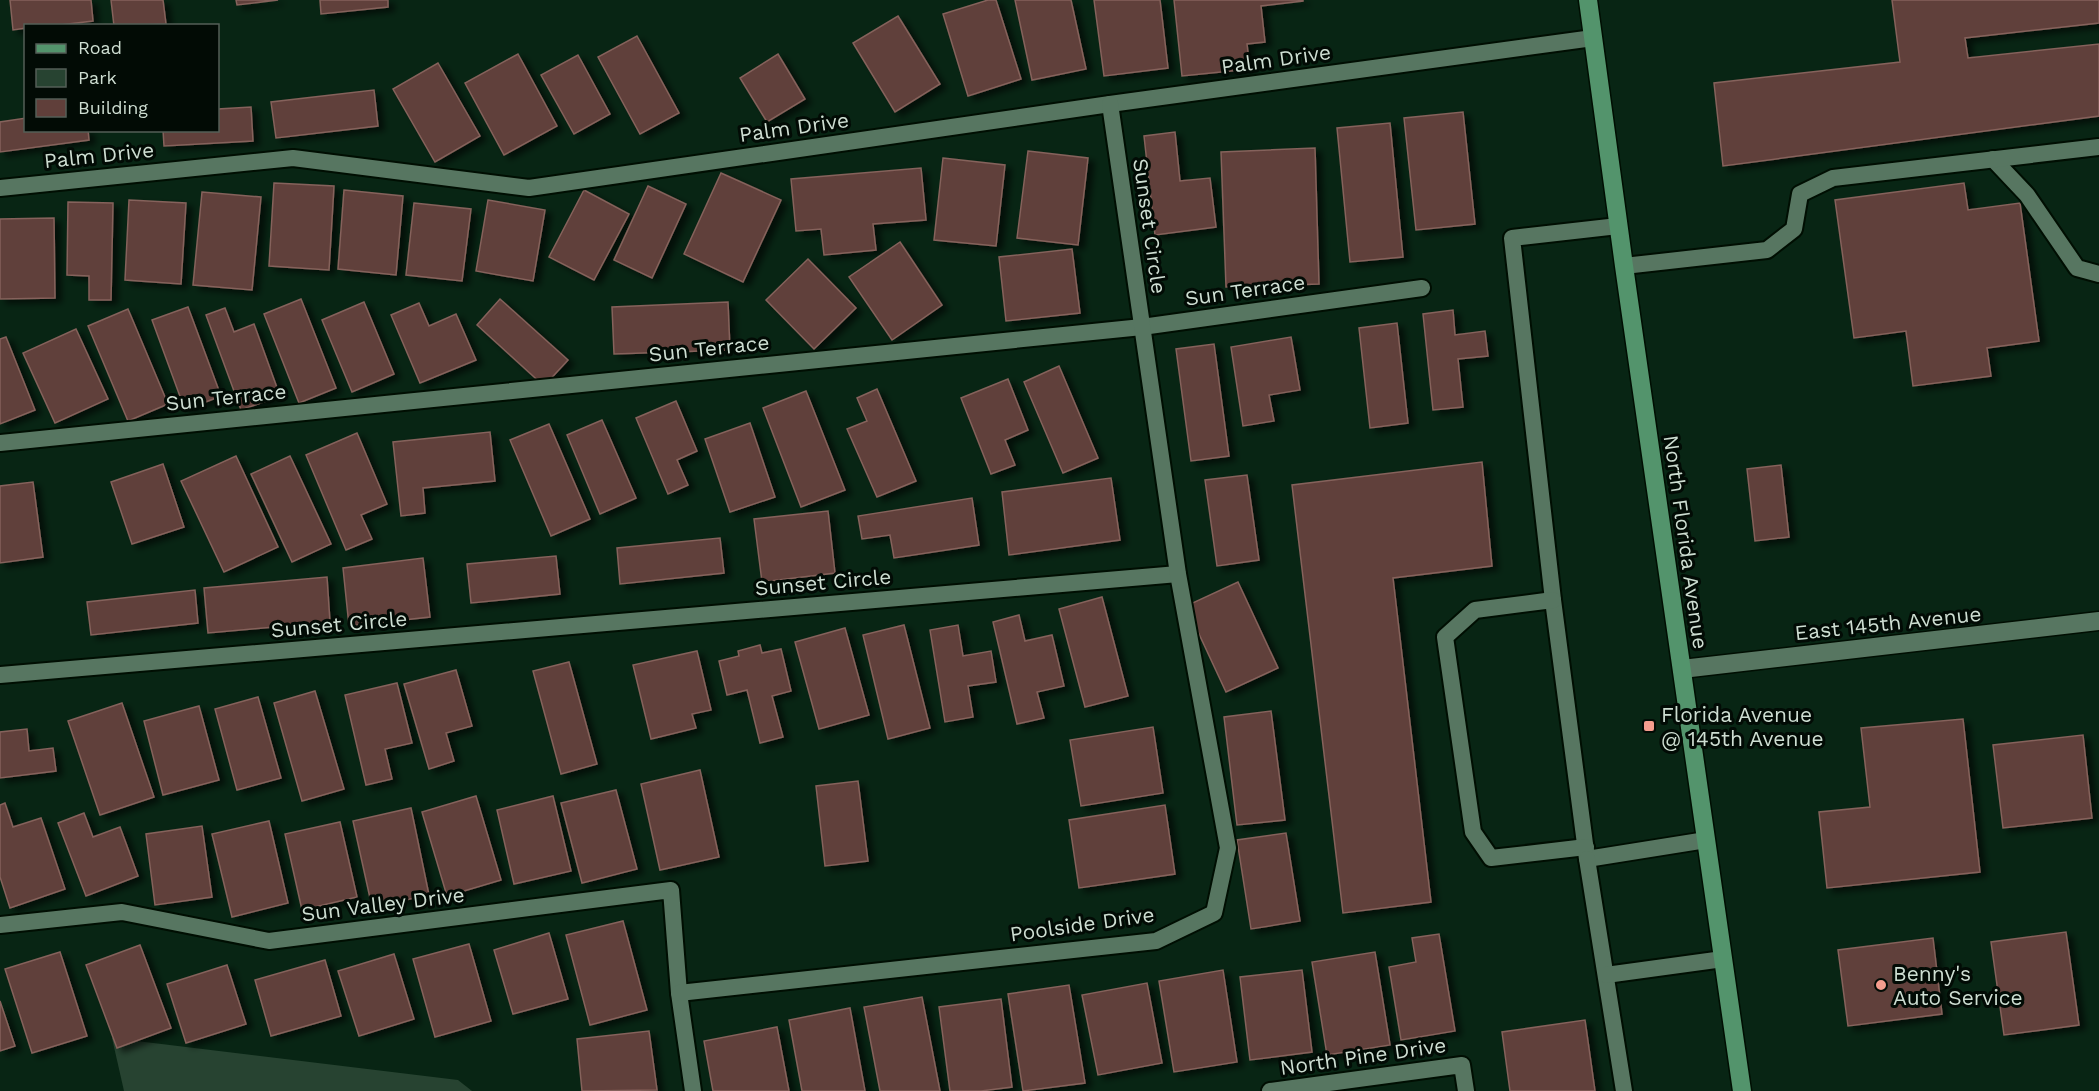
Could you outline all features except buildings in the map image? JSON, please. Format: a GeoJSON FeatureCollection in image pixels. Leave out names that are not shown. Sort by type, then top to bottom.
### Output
{"type":"FeatureCollection","features":[{"type":"Feature","properties":{"kind":"main road","name":"North Florida Avenue"},"geometry":{"type":"LineString","coordinates":[[1588,0],[1618,226],[1742,1091]]}},
{"type":"Feature","properties":{"kind":"street","name":"East 145th Avenue"},"geometry":{"type":"LineString","coordinates":[[1682,669],[2099,621]]}},
{"type":"Feature","properties":{"kind":"lane","name":"Palm Drive"},"geometry":{"type":"LineString","coordinates":[[0,188],[293,158],[529,188],[1110,104],[1593,38]]}},
{"type":"Feature","properties":{"kind":"lane","name":"Sunset Circle"},"geometry":{"type":"LineString","coordinates":[[0,675],[1178,574],[1110,104]]}},
{"type":"Feature","properties":{"kind":"lane"},"geometry":{"type":"LineString","coordinates":[[1624,266],[1767,250],[1794,230],[1800,195],[1833,178],[2099,147]]}},
{"type":"Feature","properties":{"kind":"lane"},"geometry":{"type":"LineString","coordinates":[[1993,159],[2026,195],[2077,268],[2099,274]]}},
{"type":"Feature","properties":{"kind":"lane"},"geometry":{"type":"LineString","coordinates":[[1618,226],[1512,238],[1553,600],[1587,853],[1624,1091]]}},
{"type":"Feature","properties":{"kind":"lane","name":"Sun Terrace"},"geometry":{"type":"LineString","coordinates":[[0,443],[1142,327],[1422,288]]}},
{"type":"Feature","properties":{"kind":"lane","name":"Poolside Drive"},"geometry":{"type":"LineString","coordinates":[[679,993],[1156,941],[1214,913],[1228,848],[1178,574]]}},
{"type":"Feature","properties":{"kind":"lane"},"geometry":{"type":"LineString","coordinates":[[1553,600],[1475,610],[1445,637],[1473,832],[1491,858],[1587,853],[1706,840]]}},
{"type":"Feature","properties":{"kind":"lane","name":"Sun Valley Drive"},"geometry":{"type":"LineString","coordinates":[[0,925],[122,912],[268,941],[671,890],[679,993]]}},
{"type":"Feature","properties":{"kind":"lane"},"geometry":{"type":"LineString","coordinates":[[1606,975],[1723,959]]}},
{"type":"Feature","properties":{"kind":"lane"},"geometry":{"type":"LineString","coordinates":[[679,993],[693,1091]]}},
{"type":"Feature","properties":{"kind":"lane","name":"North Pine Drive"},"geometry":{"type":"LineString","coordinates":[[1270,1091],[1462,1065],[1466,1091]]}},
{"type":"Feature","properties":{"kind":"green space"},"geometry":{"type":"Polygon","coordinates":[[[112,1038],[458,1080],[472,1091],[124,1091],[112,1038]]]}},
{"type":"Feature","properties":{"kind":"place","name":"Florida Avenue @ 145th Avenue"},"geometry":{"type":"Point","coordinates":[1649,726]}},
{"type":"Feature","properties":{"kind":"place","name":"Benny's Auto Service"},"geometry":{"type":"Point","coordinates":[1881,985]}}]}
